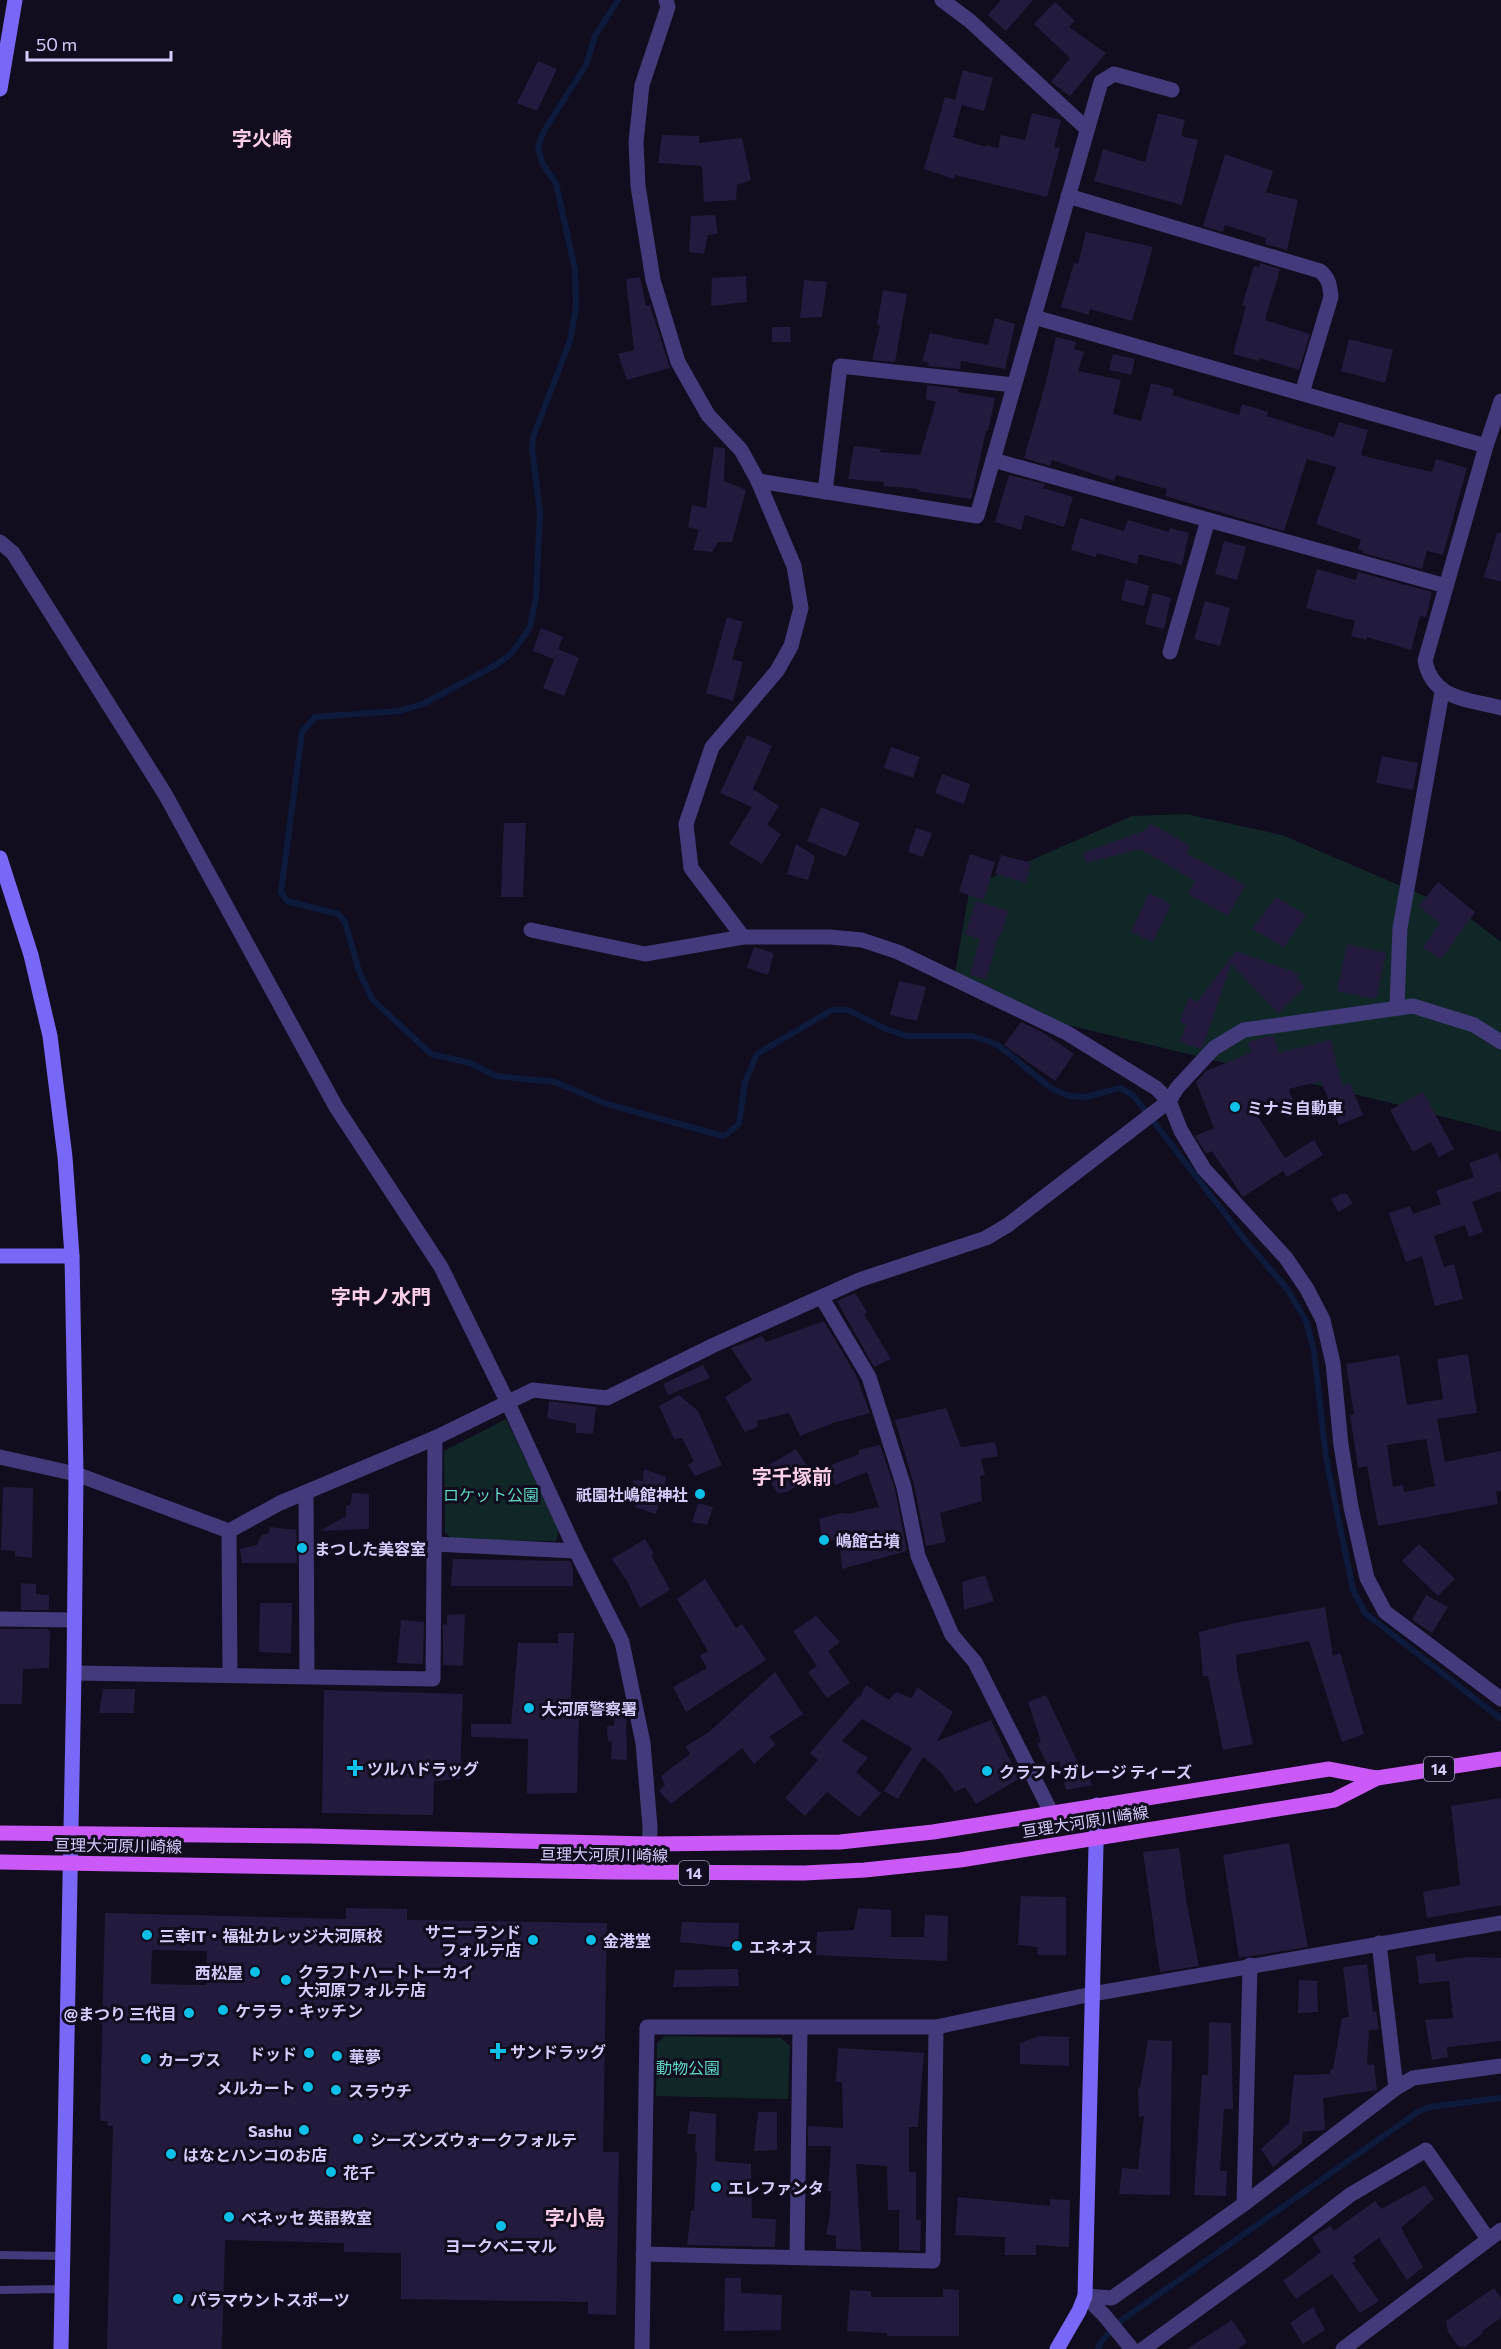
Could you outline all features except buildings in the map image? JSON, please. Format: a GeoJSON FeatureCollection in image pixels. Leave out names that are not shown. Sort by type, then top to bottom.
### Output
{"type":"FeatureCollection","features":[{"type":"Feature","properties":{"kind":"main road","name":"亘理大河原川崎線"},"geometry":{"type":"LineString","coordinates":[[0,1862],[649,1872],[804,1873],[865,1870],[960,1860],[1334,1800],[1377,1778],[1501,1759]]}},
{"type":"Feature","properties":{"kind":"main road","name":"亘理大河原川崎線"},"geometry":{"type":"LineString","coordinates":[[0,1833],[311,1836],[650,1844],[840,1842],[933,1832],[1329,1769],[1377,1778]]}},
{"type":"Feature","properties":{"kind":"street"},"geometry":{"type":"LineString","coordinates":[[0,89],[15,0]]}},
{"type":"Feature","properties":{"kind":"street"},"geometry":{"type":"LineString","coordinates":[[666,0],[668,6],[642,85],[636,142],[638,186],[653,280],[678,362],[708,416],[741,450],[758,481],[794,566],[801,608],[791,646],[777,671],[712,747],[686,824],[691,868],[743,937]]}},
{"type":"Feature","properties":{"kind":"street"},"geometry":{"type":"LineString","coordinates":[[942,0],[970,21],[1087,129]]}},
{"type":"Feature","properties":{"kind":"street"},"geometry":{"type":"LineString","coordinates":[[758,481],[977,516],[1101,82],[1114,74],[1172,90]]}},
{"type":"Feature","properties":{"kind":"street"},"geometry":{"type":"LineString","coordinates":[[1068,196],[1320,271],[1326,276],[1331,297],[1302,393]]}},
{"type":"Feature","properties":{"kind":"street"},"geometry":{"type":"LineString","coordinates":[[1034,317],[1486,446]]}},
{"type":"Feature","properties":{"kind":"street"},"geometry":{"type":"LineString","coordinates":[[825,492],[840,366],[1014,385]]}},
{"type":"Feature","properties":{"kind":"street"},"geometry":{"type":"LineString","coordinates":[[1501,401],[1425,661],[1428,675],[1442,692],[1501,708]]}},
{"type":"Feature","properties":{"kind":"street"},"geometry":{"type":"LineString","coordinates":[[993,460],[1446,586]]}},
{"type":"Feature","properties":{"kind":"street"},"geometry":{"type":"LineString","coordinates":[[1170,652],[1208,520]]}},
{"type":"Feature","properties":{"kind":"street"},"geometry":{"type":"LineString","coordinates":[[0,542],[13,553],[165,794],[336,1107],[441,1267],[508,1403],[576,1551],[622,1642],[643,1743],[650,1844],[649,1872]]}},
{"type":"Feature","properties":{"kind":"street"},"geometry":{"type":"LineString","coordinates":[[1396,1006],[1400,928],[1442,692]]}},
{"type":"Feature","properties":{"kind":"street"},"geometry":{"type":"LineString","coordinates":[[0,858],[31,955],[50,1036],[65,1157],[72,1256],[75,1474],[74,1674],[61,2349]]}},
{"type":"Feature","properties":{"kind":"street"},"geometry":{"type":"LineString","coordinates":[[531,930],[645,954],[743,937],[830,937],[862,940],[898,952],[1067,1033],[1156,1088],[1163,1106],[1204,1169],[1286,1258],[1307,1289],[1323,1320],[1333,1363],[1341,1445],[1351,1507],[1367,1578],[1385,1612],[1501,1699]]}},
{"type":"Feature","properties":{"kind":"street"},"geometry":{"type":"LineString","coordinates":[[0,1457],[75,1474],[229,1531],[280,1503],[435,1438],[533,1390],[607,1398],[714,1345],[860,1280],[986,1238],[1008,1225],[1133,1126],[1163,1106],[1214,1048],[1244,1029],[1316,1020],[1396,1006],[1413,1006],[1474,1025],[1501,1041]]}},
{"type":"Feature","properties":{"kind":"street"},"geometry":{"type":"LineString","coordinates":[[0,1256],[72,1256]]}},
{"type":"Feature","properties":{"kind":"street"},"geometry":{"type":"LineString","coordinates":[[822,1298],[868,1377],[904,1487],[918,1556],[952,1635],[975,1662],[1051,1812]]}},
{"type":"Feature","properties":{"kind":"street"},"geometry":{"type":"LineString","coordinates":[[74,1674],[433,1679],[435,1438]]}},
{"type":"Feature","properties":{"kind":"street"},"geometry":{"type":"LineString","coordinates":[[306,1492],[307,1676]]}},
{"type":"Feature","properties":{"kind":"street"},"geometry":{"type":"LineString","coordinates":[[229,1531],[230,1675]]}},
{"type":"Feature","properties":{"kind":"street"},"geometry":{"type":"LineString","coordinates":[[435,1544],[576,1551]]}},
{"type":"Feature","properties":{"kind":"street"},"geometry":{"type":"LineString","coordinates":[[0,1619],[74,1620]]}},
{"type":"Feature","properties":{"kind":"street"},"geometry":{"type":"LineString","coordinates":[[1057,2349],[1085,2296],[1097,1805]]}},
{"type":"Feature","properties":{"kind":"street"},"geometry":{"type":"LineString","coordinates":[[642,2349],[647,2027],[800,2029],[936,2027],[1092,1994],[1501,1923]]}},
{"type":"Feature","properties":{"kind":"street"},"geometry":{"type":"LineString","coordinates":[[1379,1943],[1396,2088]]}},
{"type":"Feature","properties":{"kind":"street"},"geometry":{"type":"LineString","coordinates":[[1244,2204],[1250,1965]]}},
{"type":"Feature","properties":{"kind":"street"},"geometry":{"type":"LineString","coordinates":[[643,2254],[933,2261],[936,2027]]}},
{"type":"Feature","properties":{"kind":"street"},"geometry":{"type":"LineString","coordinates":[[797,2257],[800,2029]]}},
{"type":"Feature","properties":{"kind":"street"},"geometry":{"type":"LineString","coordinates":[[1085,2296],[1112,2298],[1244,2204],[1396,2088],[1413,2078],[1501,2066]]}},
{"type":"Feature","properties":{"kind":"street"},"geometry":{"type":"LineString","coordinates":[[1143,2349],[1263,2262],[1350,2195],[1426,2150],[1488,2239]]}},
{"type":"Feature","properties":{"kind":"street"},"geometry":{"type":"LineString","coordinates":[[1343,2349],[1501,2230]]}},
{"type":"Feature","properties":{"kind":"street"},"geometry":{"type":"LineString","coordinates":[[1085,2296],[1104,2314],[1132,2349]]}},
{"type":"Feature","properties":{"kind":"lane"},"geometry":{"type":"LineString","coordinates":[[0,2255],[63,2256]]}},
{"type":"Feature","properties":{"kind":"lane"},"geometry":{"type":"LineString","coordinates":[[0,2290],[61,2289]]}},
{"type":"Feature","properties":{"kind":"green space"},"geometry":{"type":"Polygon","coordinates":[[[1186,814],[1282,835],[1462,912],[1501,942],[1501,1132],[1064,1024],[954,979],[970,887],[1132,816],[1186,814]]]}},
{"type":"Feature","properties":{"kind":"green space","name":"ロケット公園"},"geometry":{"type":"Polygon","coordinates":[[[506,1419],[559,1530],[556,1541],[454,1540],[445,1533],[444,1451],[506,1419]]]}},
{"type":"Feature","properties":{"kind":"green space","name":"動物公園"},"geometry":{"type":"Polygon","coordinates":[[[665,2036],[781,2038],[790,2046],[788,2099],[656,2096],[657,2043],[665,2036]]]}},
{"type":"Feature","properties":{"kind":"waterway"},"geometry":{"type":"LineString","coordinates":[[618,0],[595,36],[586,65],[544,131],[538,146],[542,163],[556,183],[575,270],[576,307],[570,341],[533,437],[532,449],[540,512],[536,597],[530,627],[512,653],[496,665],[423,704],[399,711],[315,717],[302,732],[281,892],[287,901],[338,914],[345,922],[359,971],[372,999],[431,1054],[470,1063],[496,1076],[555,1082],[607,1104],[723,1136],[739,1124],[745,1082],[757,1054],[832,1010],[848,1010],[886,1029],[907,1036],[973,1036],[998,1045],[1052,1089],[1069,1096],[1086,1097],[1120,1088],[1133,1095],[1246,1241],[1288,1290],[1306,1321],[1314,1351],[1326,1458],[1353,1590],[1365,1613],[1501,1719]]}},
{"type":"Feature","properties":{"kind":"waterway"},"geometry":{"type":"LineString","coordinates":[[1097,2349],[1103,2339],[1122,2320],[1419,2111],[1430,2107],[1501,2098]]}},
{"type":"Feature","properties":{"kind":"place","name":"ミナミ自動車"},"geometry":{"type":"Point","coordinates":[1235,1107]}},
{"type":"Feature","properties":{"kind":"place","name":"祇園社嶋館神社"},"geometry":{"type":"Point","coordinates":[700,1494]}},
{"type":"Feature","properties":{"kind":"place","name":"嶋館古墳"},"geometry":{"type":"Point","coordinates":[824,1540]}},
{"type":"Feature","properties":{"kind":"place","name":"まつした美容室"},"geometry":{"type":"Point","coordinates":[302,1548]}},
{"type":"Feature","properties":{"kind":"place","name":"大河原警察署"},"geometry":{"type":"Point","coordinates":[529,1708]}},
{"type":"Feature","properties":{"kind":"place","name":"ツルハドラッグ"},"geometry":{"type":"Point","coordinates":[355,1768]}},
{"type":"Feature","properties":{"kind":"place","name":"クラフトガレージ ティーズ"},"geometry":{"type":"Point","coordinates":[987,1771]}},
{"type":"Feature","properties":{"kind":"place","name":"三幸IT・福祉カレッジ大河原校"},"geometry":{"type":"Point","coordinates":[147,1935]}},
{"type":"Feature","properties":{"kind":"place","name":"サニーランド フォルテ店"},"geometry":{"type":"Point","coordinates":[533,1940]}},
{"type":"Feature","properties":{"kind":"place","name":"金港堂"},"geometry":{"type":"Point","coordinates":[591,1940]}},
{"type":"Feature","properties":{"kind":"place","name":"エネオス"},"geometry":{"type":"Point","coordinates":[737,1946]}},
{"type":"Feature","properties":{"kind":"place","name":"西松屋"},"geometry":{"type":"Point","coordinates":[255,1972]}},
{"type":"Feature","properties":{"kind":"place","name":"クラフトハートトーカイ 大河原フォルテ店"},"geometry":{"type":"Point","coordinates":[286,1980]}},
{"type":"Feature","properties":{"kind":"place","name":"ケララ・キッチン"},"geometry":{"type":"Point","coordinates":[223,2010]}},
{"type":"Feature","properties":{"kind":"place","name":"@まつり 三代目"},"geometry":{"type":"Point","coordinates":[189,2013]}},
{"type":"Feature","properties":{"kind":"place","name":"サンドラッグ"},"geometry":{"type":"Point","coordinates":[498,2051]}},
{"type":"Feature","properties":{"kind":"place","name":"ドッド"},"geometry":{"type":"Point","coordinates":[309,2053]}},
{"type":"Feature","properties":{"kind":"place","name":"華夢"},"geometry":{"type":"Point","coordinates":[337,2056]}},
{"type":"Feature","properties":{"kind":"place","name":"カーブス"},"geometry":{"type":"Point","coordinates":[146,2059]}},
{"type":"Feature","properties":{"kind":"place","name":"メルカート"},"geometry":{"type":"Point","coordinates":[308,2087]}},
{"type":"Feature","properties":{"kind":"place","name":"スラウチ"},"geometry":{"type":"Point","coordinates":[336,2090]}},
{"type":"Feature","properties":{"kind":"place","name":"Sashu"},"geometry":{"type":"Point","coordinates":[304,2130]}},
{"type":"Feature","properties":{"kind":"place","name":"シーズンズウォークフォルテ"},"geometry":{"type":"Point","coordinates":[358,2139]}},
{"type":"Feature","properties":{"kind":"place","name":"はなとハンコのお店"},"geometry":{"type":"Point","coordinates":[171,2154]}},
{"type":"Feature","properties":{"kind":"place","name":"花千"},"geometry":{"type":"Point","coordinates":[331,2172]}},
{"type":"Feature","properties":{"kind":"place","name":"エレファンタ"},"geometry":{"type":"Point","coordinates":[716,2187]}},
{"type":"Feature","properties":{"kind":"place","name":"ベネッセ 英語教室"},"geometry":{"type":"Point","coordinates":[229,2217]}},
{"type":"Feature","properties":{"kind":"place","name":"ヨークベニマル"},"geometry":{"type":"Point","coordinates":[501,2226]}},
{"type":"Feature","properties":{"kind":"place","name":"パラマウントスポーツ"},"geometry":{"type":"Point","coordinates":[178,2299]}},
{"type":"Feature","properties":{"kind":"district","name":"字火崎"},"geometry":{"type":"Point","coordinates":[262,138]}},
{"type":"Feature","properties":{"kind":"district","name":"字中ノ水門"},"geometry":{"type":"Point","coordinates":[381,1296]}},
{"type":"Feature","properties":{"kind":"district","name":"字千塚前"},"geometry":{"type":"Point","coordinates":[792,1476]}},
{"type":"Feature","properties":{"kind":"district","name":"字小島"},"geometry":{"type":"Point","coordinates":[575,2217]}}]}
